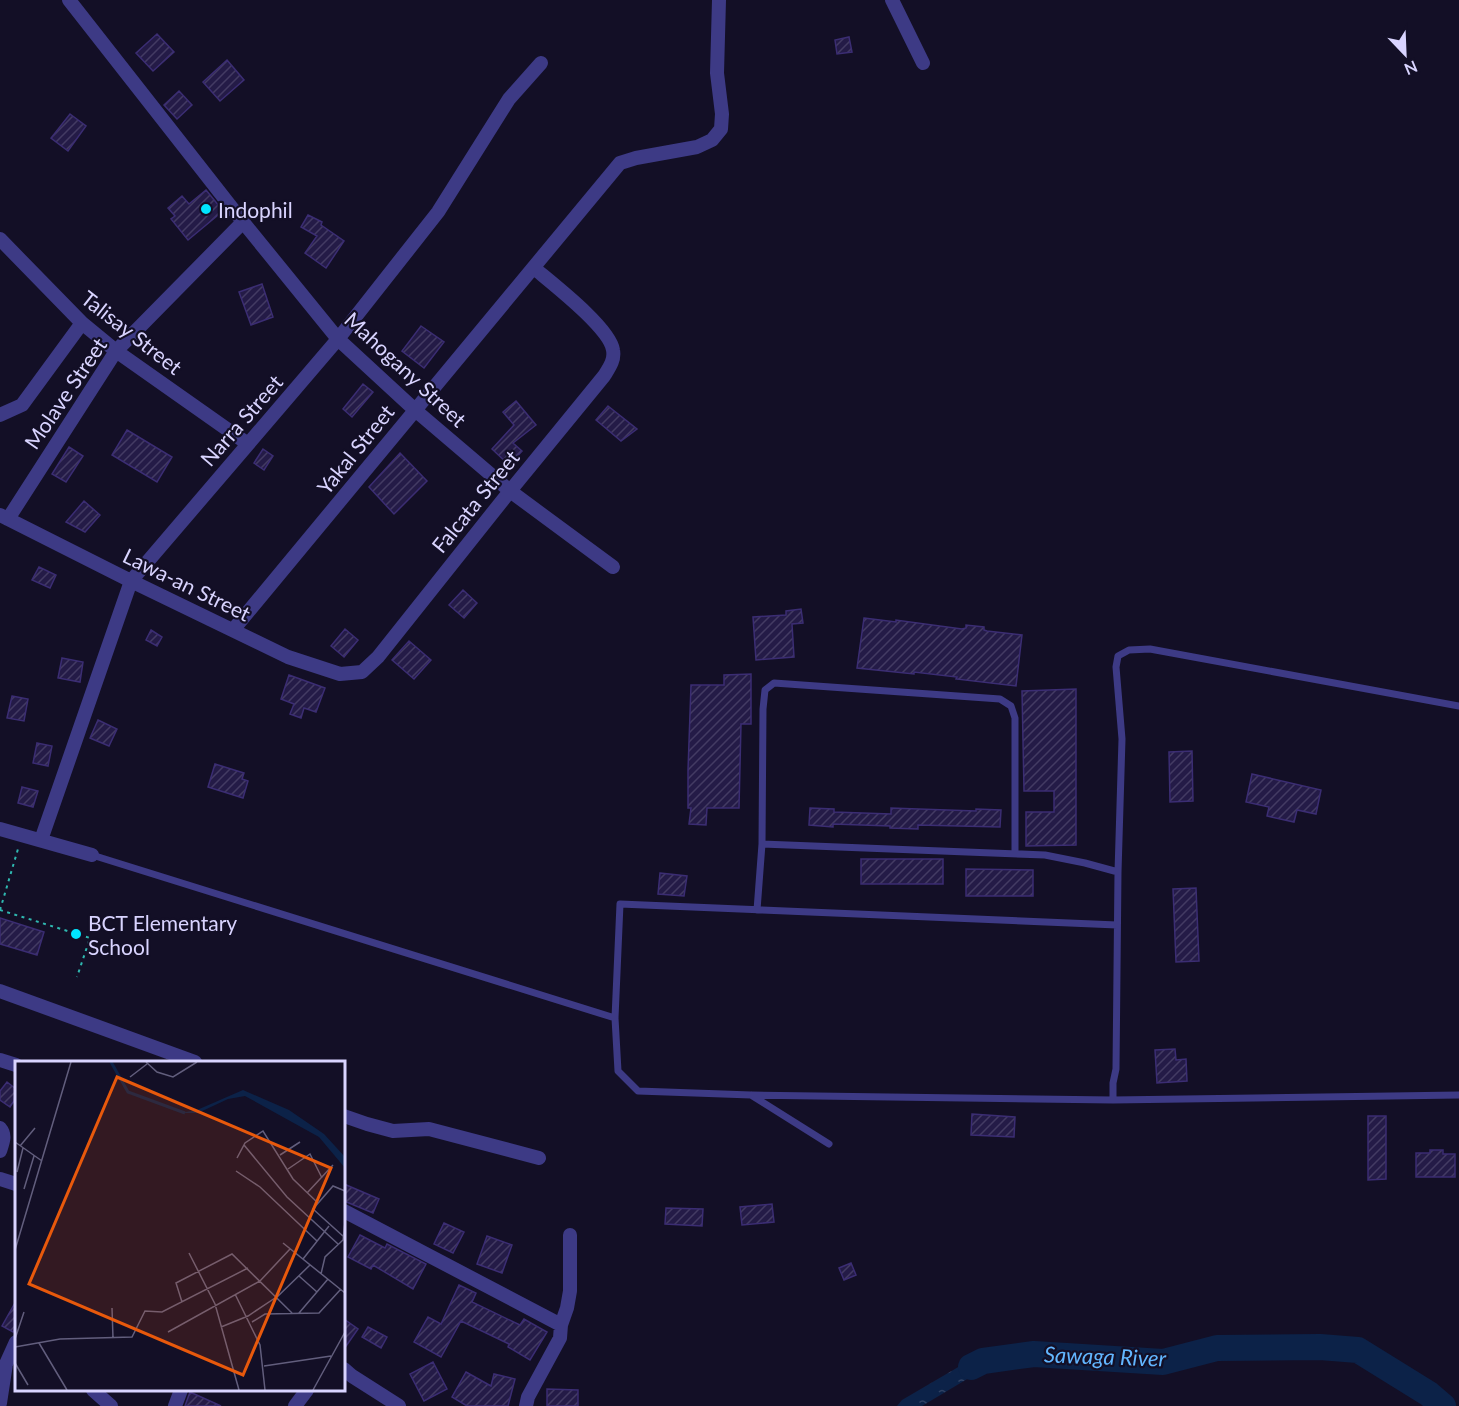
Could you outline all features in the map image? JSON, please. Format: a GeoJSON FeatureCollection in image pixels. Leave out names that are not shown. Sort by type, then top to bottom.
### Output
{"type":"FeatureCollection","features":[{"type":"Feature","properties":{"kind":"street","name":"Mahogany Street"},"geometry":{"type":"LineString","coordinates":[[69,0],[338,339],[415,410],[510,491],[612,567]]}},
{"type":"Feature","properties":{"kind":"street","name":"Yakal Street"},"geometry":{"type":"LineString","coordinates":[[233,630],[620,163],[697,147],[712,140],[721,129],[722,114],[717,73],[719,0]]}},
{"type":"Feature","properties":{"kind":"street"},"geometry":{"type":"LineString","coordinates":[[892,0],[923,63]]}},
{"type":"Feature","properties":{"kind":"street","name":"Narra Street"},"geometry":{"type":"LineString","coordinates":[[41,840],[131,581],[338,339],[438,213],[509,99],[541,63]]}},
{"type":"Feature","properties":{"kind":"street","name":"Molave Street"},"geometry":{"type":"LineString","coordinates":[[2,517],[116,351],[243,222]]}},
{"type":"Feature","properties":{"kind":"street","name":"Talisay Street"},"geometry":{"type":"LineString","coordinates":[[0,239],[81,323],[116,351],[248,444]]}},
{"type":"Feature","properties":{"kind":"street","name":"Falcata Street"},"geometry":{"type":"LineString","coordinates":[[362,672],[378,657],[604,376],[612,362],[614,352],[611,343],[597,323],[534,268]]}},
{"type":"Feature","properties":{"kind":"street"},"geometry":{"type":"LineString","coordinates":[[0,415],[22,405],[81,323]]}},
{"type":"Feature","properties":{"kind":"street","name":"Lawa-an Street"},"geometry":{"type":"LineString","coordinates":[[2,517],[288,657],[340,674],[362,672]]}},
{"type":"Feature","properties":{"kind":"street"},"geometry":{"type":"LineString","coordinates":[[0,829],[93,855]]}},
{"type":"Feature","properties":{"kind":"street"},"geometry":{"type":"LineString","coordinates":[[0,991],[192,1061]]}},
{"type":"Feature","properties":{"kind":"street"},"geometry":{"type":"LineString","coordinates":[[0,1060],[15,1065]]}},
{"type":"Feature","properties":{"kind":"street"},"geometry":{"type":"LineString","coordinates":[[345,1116],[393,1131],[429,1129],[539,1158]]}},
{"type":"Feature","properties":{"kind":"street"},"geometry":{"type":"LineString","coordinates":[[0,1128],[4,1139],[0,1151]]}},
{"type":"Feature","properties":{"kind":"street"},"geometry":{"type":"LineString","coordinates":[[0,1179],[15,1185]]}},
{"type":"Feature","properties":{"kind":"street"},"geometry":{"type":"LineString","coordinates":[[345,1212],[561,1325]]}},
{"type":"Feature","properties":{"kind":"street"},"geometry":{"type":"LineString","coordinates":[[526,1406],[528,1397],[560,1338],[570,1291],[570,1235]]}},
{"type":"Feature","properties":{"kind":"street"},"geometry":{"type":"LineString","coordinates":[[0,1403],[6,1364],[15,1344]]}},
{"type":"Feature","properties":{"kind":"street"},"geometry":{"type":"LineString","coordinates":[[345,1370],[399,1406]]}},
{"type":"Feature","properties":{"kind":"street"},"geometry":{"type":"LineString","coordinates":[[95,1391],[111,1406]]}},
{"type":"Feature","properties":{"kind":"street"},"geometry":{"type":"LineString","coordinates":[[175,1406],[180,1391]]}},
{"type":"Feature","properties":{"kind":"street"},"geometry":{"type":"LineString","coordinates":[[295,1406],[306,1391]]}},
{"type":"Feature","properties":{"kind":"lane"},"geometry":{"type":"LineString","coordinates":[[1113,1100],[1116,1070],[1122,739],[1116,667],[1118,656],[1129,650],[1150,649],[1459,706]]}},
{"type":"Feature","properties":{"kind":"lane"},"geometry":{"type":"LineString","coordinates":[[757,910],[762,844],[763,709],[765,690],[774,683],[1000,699],[1011,706],[1015,718],[1015,854]]}},
{"type":"Feature","properties":{"kind":"lane"},"geometry":{"type":"LineString","coordinates":[[762,844],[1045,855],[1118,872]]}},
{"type":"Feature","properties":{"kind":"lane"},"geometry":{"type":"LineString","coordinates":[[93,855],[615,1018]]}},
{"type":"Feature","properties":{"kind":"lane"},"geometry":{"type":"LineString","coordinates":[[1117,925],[620,904],[615,1018],[618,1071],[638,1092],[1113,1100],[1459,1095]]}},
{"type":"Feature","properties":{"kind":"lane"},"geometry":{"type":"LineString","coordinates":[[751,1095],[828,1144]]}},
{"type":"Feature","properties":{"kind":"path"},"geometry":{"type":"LineString","coordinates":[[22,835],[0,910],[90,938],[77,977]]}},
{"type":"Feature","properties":{"kind":"water"},"geometry":{"type":"Polygon","coordinates":[[[1004,1357],[922,1406],[897,1406],[902,1400],[972,1359],[1004,1357]]]}},
{"type":"Feature","properties":{"kind":"building"},"geometry":{"type":"Polygon","coordinates":[[[157,34],[174,52],[153,71],[136,53],[157,34]]]}},
{"type":"Feature","properties":{"kind":"building"},"geometry":{"type":"Polygon","coordinates":[[[849,37],[852,52],[837,54],[835,40],[849,37]]]}},
{"type":"Feature","properties":{"kind":"building"},"geometry":{"type":"Polygon","coordinates":[[[227,60],[244,80],[220,101],[203,82],[227,60]]]}},
{"type":"Feature","properties":{"kind":"building"},"geometry":{"type":"Polygon","coordinates":[[[179,91],[192,105],[177,119],[164,105],[179,91]]]}},
{"type":"Feature","properties":{"kind":"building"},"geometry":{"type":"Polygon","coordinates":[[[70,114],[86,126],[68,151],[51,138],[70,114]]]}},
{"type":"Feature","properties":{"kind":"building"},"geometry":{"type":"Polygon","coordinates":[[[206,190],[223,211],[188,240],[171,219],[175,216],[168,208],[182,196],[189,204],[206,190]]]}},
{"type":"Feature","properties":{"kind":"building"},"geometry":{"type":"Polygon","coordinates":[[[308,215],[322,222],[321,225],[344,241],[326,268],[305,253],[317,236],[301,227],[308,215]]]}},
{"type":"Feature","properties":{"kind":"building"},"geometry":{"type":"Polygon","coordinates":[[[262,284],[273,317],[251,325],[239,292],[262,284]]]}},
{"type":"Feature","properties":{"kind":"building"},"geometry":{"type":"Polygon","coordinates":[[[421,326],[444,342],[424,368],[402,351],[421,326]]]}},
{"type":"Feature","properties":{"kind":"building"},"geometry":{"type":"Polygon","coordinates":[[[363,384],[373,392],[352,417],[343,409],[363,384]]]}},
{"type":"Feature","properties":{"kind":"building"},"geometry":{"type":"Polygon","coordinates":[[[516,401],[536,425],[513,443],[522,451],[509,465],[492,449],[514,425],[503,412],[516,401]]]}},
{"type":"Feature","properties":{"kind":"building"},"geometry":{"type":"Polygon","coordinates":[[[608,406],[637,429],[621,441],[596,420],[608,406]]]}},
{"type":"Feature","properties":{"kind":"building"},"geometry":{"type":"Polygon","coordinates":[[[127,430],[172,457],[157,482],[112,455],[127,430]]]}},
{"type":"Feature","properties":{"kind":"building"},"geometry":{"type":"Polygon","coordinates":[[[69,447],[83,456],[66,482],[52,474],[69,447]]]}},
{"type":"Feature","properties":{"kind":"building"},"geometry":{"type":"Polygon","coordinates":[[[263,449],[273,456],[264,470],[254,463],[263,449]]]}},
{"type":"Feature","properties":{"kind":"building"},"geometry":{"type":"Polygon","coordinates":[[[400,453],[427,481],[394,514],[369,487],[400,453]]]}},
{"type":"Feature","properties":{"kind":"building"},"geometry":{"type":"Polygon","coordinates":[[[84,501],[100,515],[85,532],[66,522],[84,501]]]}},
{"type":"Feature","properties":{"kind":"building"},"geometry":{"type":"Polygon","coordinates":[[[39,567],[56,575],[50,588],[32,580],[39,567]]]}},
{"type":"Feature","properties":{"kind":"building"},"geometry":{"type":"Polygon","coordinates":[[[463,590],[477,603],[464,618],[449,605],[463,590]]]}},
{"type":"Feature","properties":{"kind":"building"},"geometry":{"type":"Polygon","coordinates":[[[801,609],[803,623],[792,624],[794,657],[756,660],[753,617],[786,615],[786,611],[801,609]]]}},
{"type":"Feature","properties":{"kind":"building"},"geometry":{"type":"Polygon","coordinates":[[[864,618],[962,629],[966,628],[966,625],[984,627],[987,631],[1022,635],[1016,686],[914,672],[914,674],[857,668],[864,618]]]}},
{"type":"Feature","properties":{"kind":"building"},"geometry":{"type":"Polygon","coordinates":[[[345,629],[358,640],[344,657],[331,646],[345,629]]]}},
{"type":"Feature","properties":{"kind":"building"},"geometry":{"type":"Polygon","coordinates":[[[151,630],[162,637],[157,646],[146,640],[151,630]]]}},
{"type":"Feature","properties":{"kind":"building"},"geometry":{"type":"Polygon","coordinates":[[[409,641],[431,660],[414,679],[392,660],[409,641]]]}},
{"type":"Feature","properties":{"kind":"building"},"geometry":{"type":"Polygon","coordinates":[[[62,658],[83,662],[80,682],[58,678],[62,658]]]}},
{"type":"Feature","properties":{"kind":"building"},"geometry":{"type":"Polygon","coordinates":[[[751,674],[751,724],[741,724],[739,808],[707,808],[706,825],[689,824],[691,685],[724,685],[724,675],[751,674]]]}},
{"type":"Feature","properties":{"kind":"building"},"geometry":{"type":"Polygon","coordinates":[[[289,675],[325,688],[316,712],[304,708],[301,718],[290,714],[294,704],[281,699],[289,675]]]}},
{"type":"Feature","properties":{"kind":"building"},"geometry":{"type":"Polygon","coordinates":[[[1076,689],[1076,845],[1026,846],[1026,812],[1054,812],[1054,791],[1024,791],[1022,691],[1076,689]]]}},
{"type":"Feature","properties":{"kind":"building"},"geometry":{"type":"Polygon","coordinates":[[[12,696],[28,699],[24,721],[7,718],[12,696]]]}},
{"type":"Feature","properties":{"kind":"building"},"geometry":{"type":"Polygon","coordinates":[[[98,720],[117,729],[109,746],[90,738],[98,720]]]}},
{"type":"Feature","properties":{"kind":"building"},"geometry":{"type":"Polygon","coordinates":[[[37,743],[52,746],[48,766],[33,763],[37,743]]]}},
{"type":"Feature","properties":{"kind":"building"},"geometry":{"type":"Polygon","coordinates":[[[1192,751],[1193,801],[1170,802],[1169,752],[1192,751]]]}},
{"type":"Feature","properties":{"kind":"building"},"geometry":{"type":"Polygon","coordinates":[[[215,764],[244,773],[242,779],[248,781],[243,798],[208,787],[215,764]]]}},
{"type":"Feature","properties":{"kind":"building"},"geometry":{"type":"Polygon","coordinates":[[[1252,774],[1321,790],[1316,814],[1297,810],[1294,822],[1267,816],[1269,807],[1246,802],[1252,774]]]}},
{"type":"Feature","properties":{"kind":"building"},"geometry":{"type":"Polygon","coordinates":[[[22,787],[38,791],[33,807],[18,803],[22,787]]]}},
{"type":"Feature","properties":{"kind":"building"},"geometry":{"type":"Polygon","coordinates":[[[810,808],[834,809],[834,812],[891,814],[891,808],[1001,810],[1000,827],[918,825],[918,829],[890,828],[890,826],[809,825],[810,808]]]}},
{"type":"Feature","properties":{"kind":"building"},"geometry":{"type":"Polygon","coordinates":[[[861,859],[943,859],[943,884],[861,884],[861,859]]]}},
{"type":"Feature","properties":{"kind":"building"},"geometry":{"type":"Polygon","coordinates":[[[966,869],[1033,870],[1033,896],[966,896],[966,869]]]}},
{"type":"Feature","properties":{"kind":"building"},"geometry":{"type":"Polygon","coordinates":[[[660,873],[687,876],[684,896],[658,894],[660,873]]]}},
{"type":"Feature","properties":{"kind":"building"},"geometry":{"type":"Polygon","coordinates":[[[1196,888],[1199,961],[1176,962],[1173,889],[1196,888]]]}},
{"type":"Feature","properties":{"kind":"building"},"geometry":{"type":"Polygon","coordinates":[[[0,918],[44,932],[37,955],[0,944],[0,918]]]}},
{"type":"Feature","properties":{"kind":"building"},"geometry":{"type":"Polygon","coordinates":[[[1175,1049],[1176,1060],[1186,1059],[1187,1081],[1157,1083],[1155,1050],[1175,1049]]]}},
{"type":"Feature","properties":{"kind":"building"},"geometry":{"type":"Polygon","coordinates":[[[7,1082],[15,1088],[14,1101],[10,1107],[0,1100],[0,1091],[7,1082]]]}},
{"type":"Feature","properties":{"kind":"building"},"geometry":{"type":"Polygon","coordinates":[[[972,1114],[1015,1117],[1014,1137],[971,1135],[972,1114]]]}},
{"type":"Feature","properties":{"kind":"building"},"geometry":{"type":"Polygon","coordinates":[[[1368,1116],[1386,1116],[1386,1179],[1368,1180],[1368,1116]]]}},
{"type":"Feature","properties":{"kind":"building"},"geometry":{"type":"Polygon","coordinates":[[[1430,1150],[1443,1150],[1443,1154],[1455,1154],[1455,1177],[1416,1177],[1416,1153],[1430,1153],[1430,1150]]]}},
{"type":"Feature","properties":{"kind":"building"},"geometry":{"type":"Polygon","coordinates":[[[345,1184],[379,1199],[373,1213],[345,1201],[345,1184]]]}},
{"type":"Feature","properties":{"kind":"building"},"geometry":{"type":"Polygon","coordinates":[[[772,1204],[774,1222],[742,1225],[740,1207],[772,1204]]]}},
{"type":"Feature","properties":{"kind":"building"},"geometry":{"type":"Polygon","coordinates":[[[666,1208],[703,1209],[702,1226],[665,1224],[666,1208]]]}},
{"type":"Feature","properties":{"kind":"building"},"geometry":{"type":"Polygon","coordinates":[[[444,1223],[464,1232],[453,1253],[434,1244],[444,1223]]]}},
{"type":"Feature","properties":{"kind":"building"},"geometry":{"type":"Polygon","coordinates":[[[360,1235],[385,1248],[387,1244],[426,1264],[413,1289],[373,1265],[371,1269],[348,1257],[360,1235]]]}},
{"type":"Feature","properties":{"kind":"building"},"geometry":{"type":"Polygon","coordinates":[[[487,1236],[512,1245],[502,1273],[477,1264],[487,1236]]]}},
{"type":"Feature","properties":{"kind":"building"},"geometry":{"type":"Polygon","coordinates":[[[851,1263],[856,1275],[844,1280],[839,1268],[851,1263]]]}},
{"type":"Feature","properties":{"kind":"building"},"geometry":{"type":"Polygon","coordinates":[[[459,1285],[476,1293],[472,1302],[520,1325],[524,1319],[547,1332],[530,1360],[508,1347],[509,1344],[461,1321],[441,1357],[414,1342],[428,1317],[441,1324],[459,1285]]]}},
{"type":"Feature","properties":{"kind":"building"},"geometry":{"type":"Polygon","coordinates":[[[15,1303],[13,1332],[2,1326],[15,1303]]]}},
{"type":"Feature","properties":{"kind":"building"},"geometry":{"type":"Polygon","coordinates":[[[345,1320],[358,1329],[345,1348],[345,1320]]]}},
{"type":"Feature","properties":{"kind":"building"},"geometry":{"type":"Polygon","coordinates":[[[368,1327],[387,1337],[381,1348],[362,1337],[368,1327]]]}},
{"type":"Feature","properties":{"kind":"building"},"geometry":{"type":"Polygon","coordinates":[[[433,1362],[447,1389],[424,1401],[410,1374],[433,1362]]]}},
{"type":"Feature","properties":{"kind":"building"},"geometry":{"type":"Polygon","coordinates":[[[466,1372],[491,1386],[494,1374],[515,1379],[508,1406],[467,1406],[452,1397],[466,1372]]]}},
{"type":"Feature","properties":{"kind":"building"},"geometry":{"type":"Polygon","coordinates":[[[547,1389],[578,1390],[578,1406],[547,1406],[547,1389]]]}},
{"type":"Feature","properties":{"kind":"building"},"geometry":{"type":"Polygon","coordinates":[[[190,1392],[221,1406],[185,1406],[190,1392]]]}},
{"type":"Feature","properties":{"kind":"waterway","name":"Sawaga River"},"geometry":{"type":"LineString","coordinates":[[971,1367],[983,1361],[1034,1354],[1163,1362],[1217,1348],[1320,1347],[1358,1350],[1429,1394],[1443,1406]]}},
{"type":"Feature","properties":{"kind":"place","name":"Indophil"},"geometry":{"type":"Point","coordinates":[206,209]}},
{"type":"Feature","properties":{"kind":"place","name":"BCT Elementary School"},"geometry":{"type":"Point","coordinates":[76,934]}}]}
